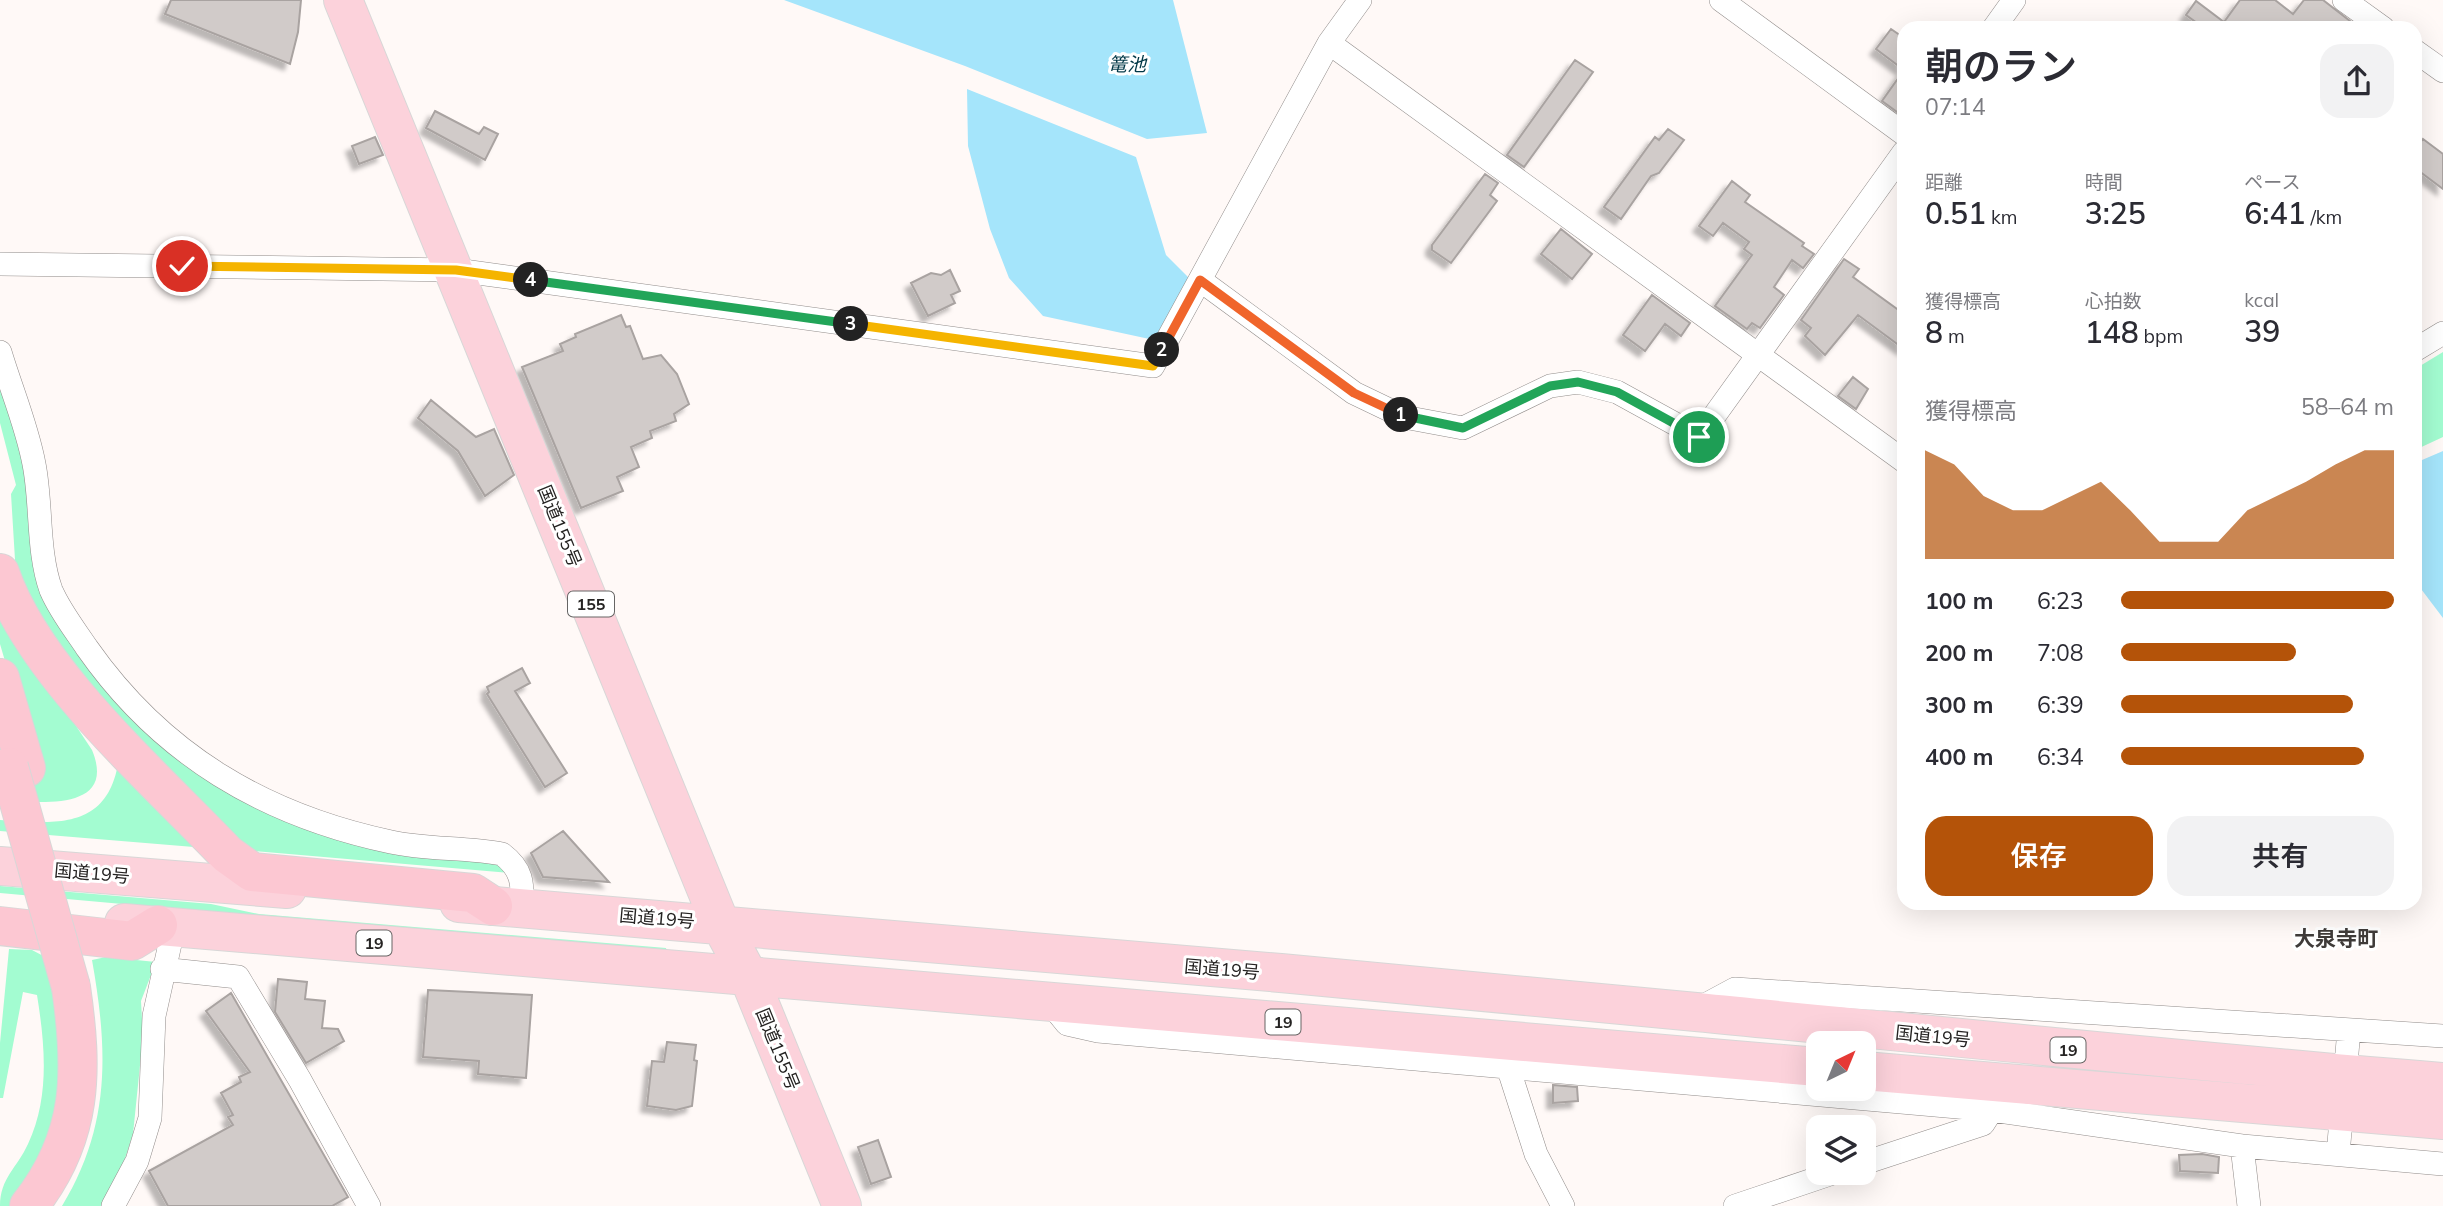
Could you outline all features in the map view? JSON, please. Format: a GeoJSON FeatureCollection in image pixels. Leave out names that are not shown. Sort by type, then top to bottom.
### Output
{"type":"FeatureCollection","features":[{"type":"Feature","properties":{"kind":"highway","name":"国道155号"},"geometry":{"type":"LineString","coordinates":[[343,0],[456,270],[720,923],[748,975],[842,1206]]}},
{"type":"Feature","properties":{"kind":"highway"},"geometry":{"type":"LineString","coordinates":[[0,573],[15,607],[51,665],[77,697],[227,854],[252,872],[473,893],[507,906]]}},
{"type":"Feature","properties":{"kind":"highway"},"geometry":{"type":"LineString","coordinates":[[0,678],[12,757],[77,928],[79,1088],[68,1134],[52,1178],[29,1206]]}},
{"type":"Feature","properties":{"kind":"highway","name":"国道19号"},"geometry":{"type":"LineString","coordinates":[[0,866],[720,923],[1693,1012],[2133,1057],[2343,1093],[2443,1120]]}},
{"type":"Feature","properties":{"kind":"highway","name":"19"},"geometry":{"type":"LineString","coordinates":[[0,912],[1806,1066]]}},
{"type":"Feature","properties":{"kind":"highway"},"geometry":{"type":"LineString","coordinates":[[0,926],[132,941],[166,926]]}},
{"type":"Feature","properties":{"kind":"highway"},"geometry":{"type":"LineString","coordinates":[[54,1206],[69,1185],[88,1139],[95,1089],[95,1039],[79,986]]}},
{"type":"Feature","properties":{"kind":"highway","name":"国道19号"},"geometry":{"type":"LineString","coordinates":[[1876,1072],[2343,1093],[2443,1082]]}},
{"type":"Feature","properties":{"kind":"street"},"geometry":{"type":"LineString","coordinates":[[0,264],[456,270],[1153,366],[1329,43],[1360,0]]}},
{"type":"Feature","properties":{"kind":"street"},"geometry":{"type":"LineString","coordinates":[[1721,0],[1897,129]]}},
{"type":"Feature","properties":{"kind":"street"},"geometry":{"type":"LineString","coordinates":[[1999,21],[2014,0]]}},
{"type":"Feature","properties":{"kind":"street"},"geometry":{"type":"LineString","coordinates":[[2344,0],[2373,21]]}},
{"type":"Feature","properties":{"kind":"street"},"geometry":{"type":"LineString","coordinates":[[1329,43],[1897,456]]}},
{"type":"Feature","properties":{"kind":"street"},"geometry":{"type":"LineString","coordinates":[[2422,56],[2443,71]]}},
{"type":"Feature","properties":{"kind":"street"},"geometry":{"type":"LineString","coordinates":[[1200,280],[1354,393],[1404,417],[1463,428],[1550,386],[1578,382],[1617,392],[1699,437],[1897,162]]}},
{"type":"Feature","properties":{"kind":"street"},"geometry":{"type":"LineString","coordinates":[[2422,346],[2443,333]]}},
{"type":"Feature","properties":{"kind":"street"},"geometry":{"type":"LineString","coordinates":[[0,352],[34,461],[46,570],[52,590],[99,664],[138,713],[183,750],[244,792],[342,830],[392,843],[502,854],[514,863],[523,880],[507,906]]}},
{"type":"Feature","properties":{"kind":"street"},"geometry":{"type":"LineString","coordinates":[[113,1206],[137,1161],[150,1118],[151,1041],[166,926]]}},
{"type":"Feature","properties":{"kind":"street"},"geometry":{"type":"LineString","coordinates":[[162,970],[238,977],[300,1080],[369,1206]]}},
{"type":"Feature","properties":{"kind":"street"},"geometry":{"type":"LineString","coordinates":[[1693,1012],[1735,989],[2443,1036]]}},
{"type":"Feature","properties":{"kind":"street"},"geometry":{"type":"LineString","coordinates":[[1050,1003],[1067,1024],[1098,1031],[1992,1110],[2242,1146],[2443,1164]]}},
{"type":"Feature","properties":{"kind":"street"},"geometry":{"type":"LineString","coordinates":[[2338,1154],[2349,1030]]}},
{"type":"Feature","properties":{"kind":"street"},"geometry":{"type":"LineString","coordinates":[[1508,1067],[1536,1154],[1563,1206]]}},
{"type":"Feature","properties":{"kind":"street"},"geometry":{"type":"LineString","coordinates":[[1876,1159],[1983,1124],[1992,1110]]}},
{"type":"Feature","properties":{"kind":"street"},"geometry":{"type":"LineString","coordinates":[[2242,1146],[2249,1206]]}},
{"type":"Feature","properties":{"kind":"street"},"geometry":{"type":"LineString","coordinates":[[1735,1206],[1806,1182]]}},
{"type":"Feature","properties":{"kind":"green space"},"geometry":{"type":"Polygon","coordinates":[[[2443,352],[2443,437],[2422,447],[2422,365],[2443,352]]]}},
{"type":"Feature","properties":{"kind":"green space"},"geometry":{"type":"Polygon","coordinates":[[[0,376],[64,625],[240,798],[504,862],[511,873],[242,850],[88,688],[16,576],[11,494],[16,485],[0,423],[0,376]]]}},
{"type":"Feature","properties":{"kind":"green space"},"geometry":{"type":"Polygon","coordinates":[[[0,605],[23,646],[92,750],[97,770],[94,785],[84,794],[52,802],[0,800],[17,702],[0,644],[0,605]]]}},
{"type":"Feature","properties":{"kind":"green space"},"geometry":{"type":"Polygon","coordinates":[[[119,757],[206,848],[0,831],[0,820],[60,821],[92,810],[105,798],[114,781],[119,757]]]}},
{"type":"Feature","properties":{"kind":"green space"},"geometry":{"type":"Polygon","coordinates":[[[0,886],[211,904],[259,914],[666,948],[667,953],[0,893],[0,886]]]}},
{"type":"Feature","properties":{"kind":"green space"},"geometry":{"type":"Polygon","coordinates":[[[9,949],[32,950],[51,960],[65,1021],[61,1115],[17,1206],[0,1206],[6,1180],[24,1152],[35,1126],[44,1071],[37,995],[23,992],[3,1098],[0,1098],[0,1043],[9,949]]]}},
{"type":"Feature","properties":{"kind":"green space"},"geometry":{"type":"Polygon","coordinates":[[[106,957],[156,962],[141,1001],[143,1036],[133,1134],[122,1168],[102,1206],[62,1206],[90,1146],[97,1116],[102,1056],[101,1025],[92,960],[106,957]]]}},
{"type":"Feature","properties":{"kind":"water","name":"篭池"},"geometry":{"type":"Polygon","coordinates":[[[784,0],[1173,0],[1207,133],[1147,139],[965,66],[784,0]]]}},
{"type":"Feature","properties":{"kind":"water"},"geometry":{"type":"Polygon","coordinates":[[[967,89],[1136,157],[1166,255],[1191,280],[1154,340],[1043,316],[1009,278],[990,229],[968,146],[967,89]]]}},
{"type":"Feature","properties":{"kind":"water"},"geometry":{"type":"Polygon","coordinates":[[[2443,451],[2443,618],[2422,590],[2422,460],[2443,451]]]}},
{"type":"Feature","properties":{"kind":"building"},"geometry":{"type":"Polygon","coordinates":[[[171,0],[301,0],[298,32],[290,64],[165,14],[171,0]]]}},
{"type":"Feature","properties":{"kind":"building"},"geometry":{"type":"Polygon","coordinates":[[[2240,0],[2275,0],[2293,14],[2304,0],[2323,0],[2350,21],[2225,21],[2240,0]]]}},
{"type":"Feature","properties":{"kind":"building"},"geometry":{"type":"Polygon","coordinates":[[[2196,1],[2223,21],[2194,21],[2186,15],[2196,1]]]}},
{"type":"Feature","properties":{"kind":"building"},"geometry":{"type":"Polygon","coordinates":[[[1891,29],[1897,33],[1897,65],[1876,49],[1891,29]]]}},
{"type":"Feature","properties":{"kind":"building"},"geometry":{"type":"Polygon","coordinates":[[[1575,60],[1593,72],[1524,167],[1507,155],[1575,60]]]}},
{"type":"Feature","properties":{"kind":"building"},"geometry":{"type":"Polygon","coordinates":[[[1897,80],[1897,112],[1882,101],[1897,80]]]}},
{"type":"Feature","properties":{"kind":"building"},"geometry":{"type":"Polygon","coordinates":[[[435,111],[479,134],[484,127],[498,134],[485,160],[426,128],[435,111]]]}},
{"type":"Feature","properties":{"kind":"building"},"geometry":{"type":"Polygon","coordinates":[[[1668,129],[1684,140],[1659,173],[1651,176],[1621,219],[1604,207],[1655,137],[1659,140],[1668,129]]]}},
{"type":"Feature","properties":{"kind":"building"},"geometry":{"type":"Polygon","coordinates":[[[375,137],[383,155],[359,164],[352,146],[375,137]]]}},
{"type":"Feature","properties":{"kind":"building"},"geometry":{"type":"Polygon","coordinates":[[[2422,140],[2443,154],[2443,189],[2422,173],[2422,140]]]}},
{"type":"Feature","properties":{"kind":"building"},"geometry":{"type":"Polygon","coordinates":[[[1485,174],[1498,183],[1490,195],[1497,201],[1451,263],[1432,250],[1432,245],[1485,174]]]}},
{"type":"Feature","properties":{"kind":"building"},"geometry":{"type":"Polygon","coordinates":[[[1732,181],[1750,195],[1745,202],[1804,243],[1802,246],[1814,254],[1803,268],[1792,260],[1774,287],[1784,295],[1760,328],[1752,323],[1747,329],[1715,306],[1752,255],[1744,249],[1749,242],[1723,223],[1713,236],[1699,226],[1732,181]]]}},
{"type":"Feature","properties":{"kind":"building"},"geometry":{"type":"Polygon","coordinates":[[[1561,229],[1592,254],[1572,279],[1541,254],[1561,229]]]}},
{"type":"Feature","properties":{"kind":"building"},"geometry":{"type":"Polygon","coordinates":[[[1844,259],[1859,269],[1853,277],[1897,309],[1897,344],[1858,315],[1825,355],[1805,336],[1811,328],[1801,320],[1844,259]]]}},
{"type":"Feature","properties":{"kind":"building"},"geometry":{"type":"Polygon","coordinates":[[[950,270],[960,291],[951,295],[955,303],[928,316],[911,283],[931,273],[941,275],[950,270]]]}},
{"type":"Feature","properties":{"kind":"building"},"geometry":{"type":"Polygon","coordinates":[[[1652,295],[1690,323],[1681,336],[1665,324],[1645,351],[1623,335],[1652,295]]]}},
{"type":"Feature","properties":{"kind":"building"},"geometry":{"type":"Polygon","coordinates":[[[621,315],[626,327],[630,326],[643,359],[661,355],[677,374],[689,404],[674,414],[676,421],[650,431],[652,438],[631,447],[639,467],[617,477],[623,491],[581,508],[522,367],[563,351],[560,344],[576,337],[575,334],[621,315]]]}},
{"type":"Feature","properties":{"kind":"building"},"geometry":{"type":"Polygon","coordinates":[[[1853,377],[1868,389],[1856,409],[1838,396],[1853,377]]]}},
{"type":"Feature","properties":{"kind":"building"},"geometry":{"type":"Polygon","coordinates":[[[431,400],[476,437],[494,429],[514,475],[485,496],[458,451],[418,418],[431,400]]]}},
{"type":"Feature","properties":{"kind":"building"},"geometry":{"type":"Polygon","coordinates":[[[522,668],[530,683],[515,691],[567,773],[545,787],[487,694],[487,687],[522,668]]]}},
{"type":"Feature","properties":{"kind":"building"},"geometry":{"type":"Polygon","coordinates":[[[563,831],[609,882],[543,877],[531,853],[563,831]]]}},
{"type":"Feature","properties":{"kind":"building"},"geometry":{"type":"Polygon","coordinates":[[[278,979],[307,982],[305,999],[325,1001],[322,1028],[338,1029],[344,1041],[306,1063],[275,1012],[278,979]]]}},
{"type":"Feature","properties":{"kind":"building"},"geometry":{"type":"Polygon","coordinates":[[[428,990],[532,995],[526,1078],[478,1074],[479,1061],[423,1057],[428,990]]]}},
{"type":"Feature","properties":{"kind":"building"},"geometry":{"type":"Polygon","coordinates":[[[231,993],[348,1197],[332,1206],[168,1206],[149,1171],[233,1125],[228,1117],[233,1115],[221,1093],[241,1082],[239,1077],[250,1072],[206,1011],[231,993]]]}},
{"type":"Feature","properties":{"kind":"building"},"geometry":{"type":"Polygon","coordinates":[[[667,1042],[696,1045],[692,1106],[676,1110],[647,1106],[652,1061],[664,1062],[667,1042]]]}},
{"type":"Feature","properties":{"kind":"building"},"geometry":{"type":"Polygon","coordinates":[[[1553,1085],[1577,1087],[1578,1101],[1553,1103],[1553,1085]]]}},
{"type":"Feature","properties":{"kind":"building"},"geometry":{"type":"Polygon","coordinates":[[[878,1140],[891,1177],[871,1184],[858,1147],[878,1140]]]}},
{"type":"Feature","properties":{"kind":"building"},"geometry":{"type":"Polygon","coordinates":[[[2202,1154],[2219,1157],[2218,1173],[2180,1171],[2179,1155],[2202,1154]]]}},
{"type":"Feature","properties":{"kind":"district","name":"大泉寺町"},"geometry":{"type":"Point","coordinates":[2336,938]}},
{"type":"Feature","properties":{"kind":"route"},"geometry":{"type":"LineString","coordinates":[[182,266],[456,270],[1153,366],[1200,280],[1354,393],[1404,417],[1463,428],[1550,386],[1578,382],[1617,392],[1699,437]]}}]}
